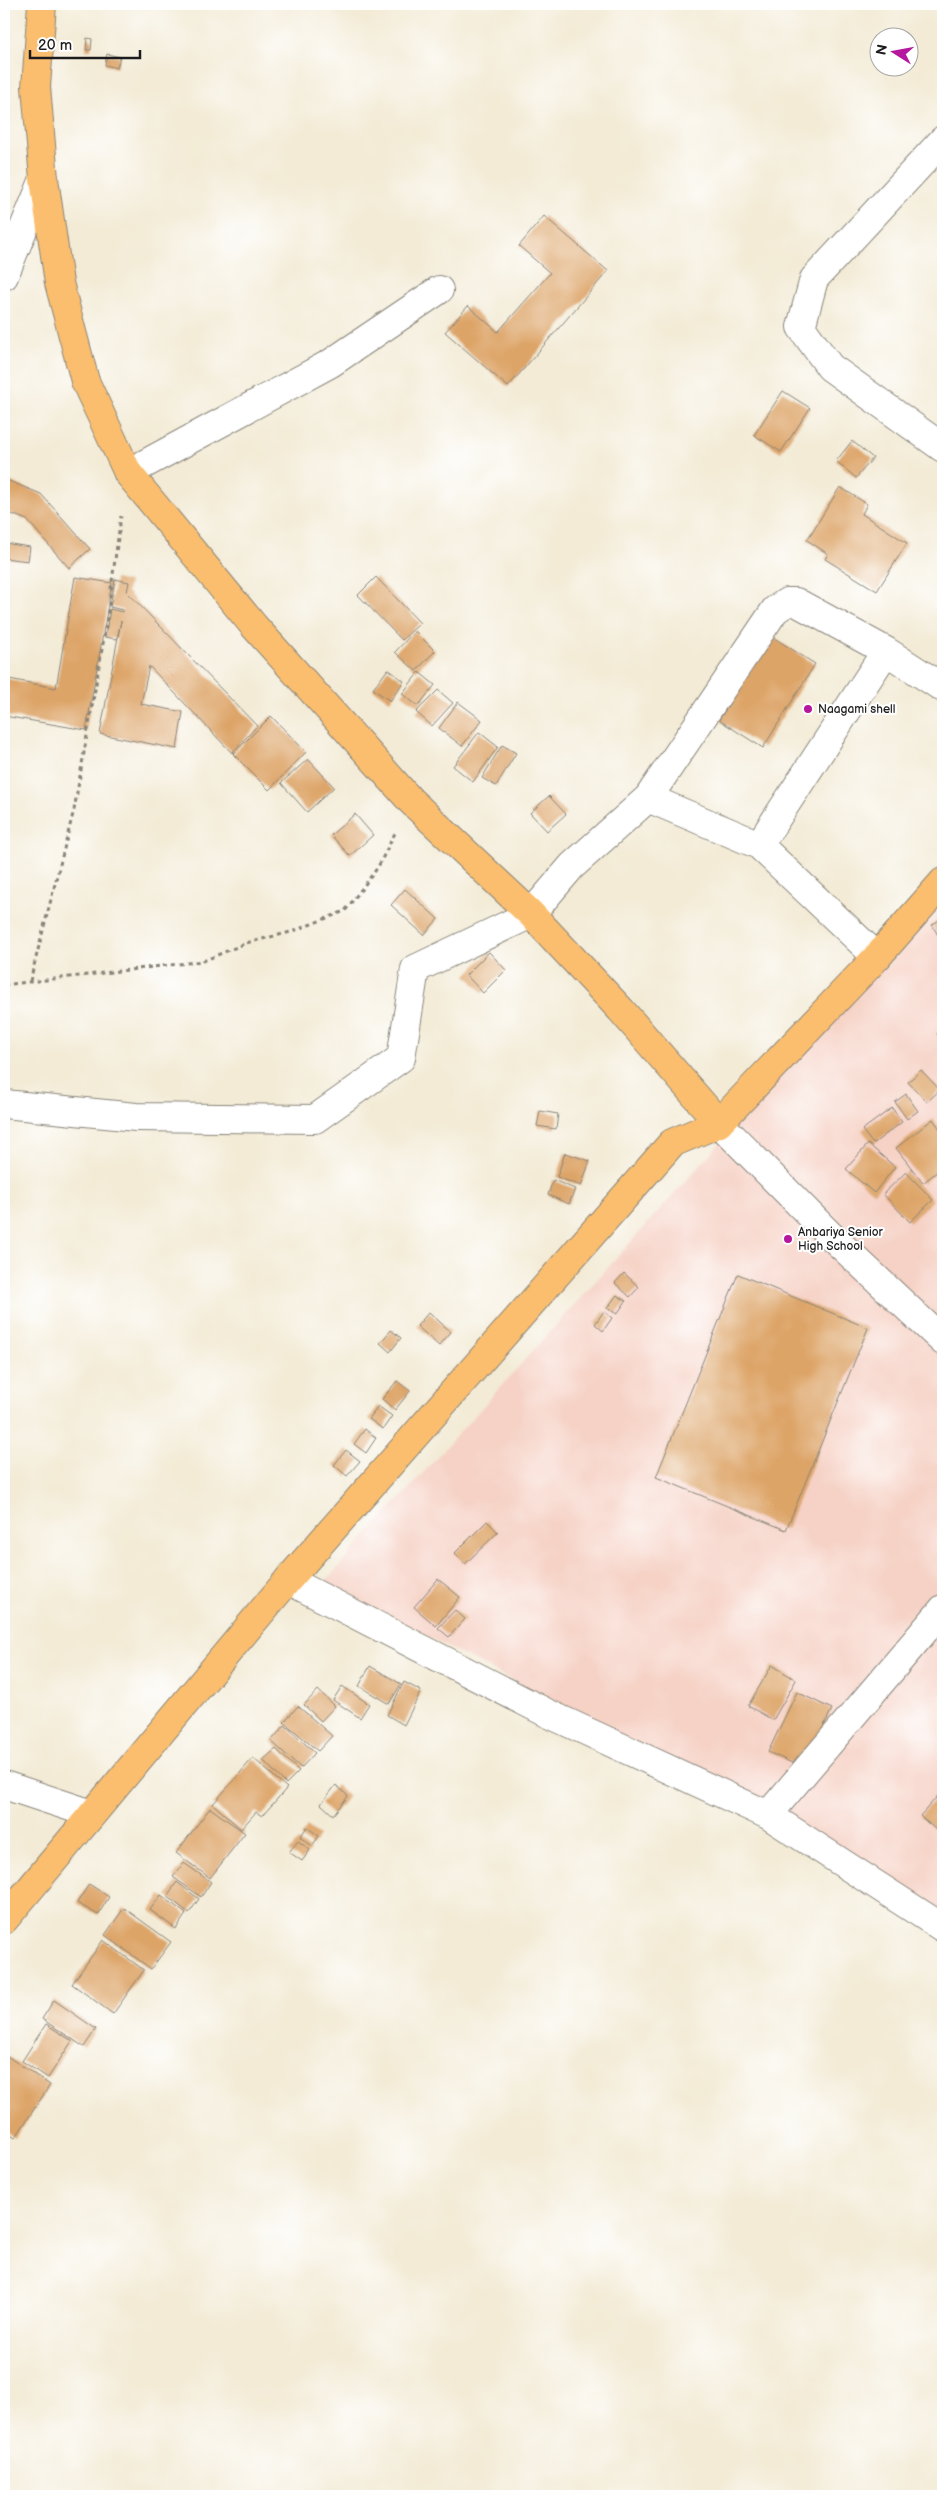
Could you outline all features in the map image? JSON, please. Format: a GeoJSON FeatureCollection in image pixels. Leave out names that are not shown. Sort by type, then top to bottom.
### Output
{"type":"FeatureCollection","features":[{"type":"Feature","properties":{"kind":"main road"},"geometry":{"type":"LineString","coordinates":[[42,4],[36,86],[44,178],[59,283],[85,381],[128,473],[254,626],[411,801],[531,914],[621,1010],[719,1122]]}},
{"type":"Feature","properties":{"kind":"main road"},"geometry":{"type":"LineString","coordinates":[[4,1920],[288,1580],[672,1143],[719,1122],[877,957],[943,882]]}},
{"type":"Feature","properties":{"kind":"street"},"geometry":{"type":"LineString","coordinates":[[943,140],[814,279],[801,327],[830,367],[943,448]]}},
{"type":"Feature","properties":{"kind":"street"},"geometry":{"type":"LineString","coordinates":[[4,276],[44,178]]}},
{"type":"Feature","properties":{"kind":"street"},"geometry":{"type":"LineString","coordinates":[[128,473],[331,363],[439,290]]}},
{"type":"Feature","properties":{"kind":"street"},"geometry":{"type":"LineString","coordinates":[[4,1104],[136,1117],[314,1119],[401,1058],[415,969],[531,914],[572,866],[648,798],[775,610],[787,602],[796,602],[886,651],[943,688]]}},
{"type":"Feature","properties":{"kind":"street"},"geometry":{"type":"LineString","coordinates":[[758,845],[886,651]]}},
{"type":"Feature","properties":{"kind":"street"},"geometry":{"type":"LineString","coordinates":[[648,798],[758,845],[877,957]]}},
{"type":"Feature","properties":{"kind":"street"},"geometry":{"type":"LineString","coordinates":[[719,1122],[830,1235],[943,1341]]}},
{"type":"Feature","properties":{"kind":"street"},"geometry":{"type":"LineString","coordinates":[[288,1580],[547,1713],[768,1815],[943,1928]]}},
{"type":"Feature","properties":{"kind":"street"},"geometry":{"type":"LineString","coordinates":[[768,1815],[943,1609]]}},
{"type":"Feature","properties":{"kind":"street"},"geometry":{"type":"LineString","coordinates":[[4,1785],[92,1814]]}},
{"type":"Feature","properties":{"kind":"path"},"geometry":{"type":"LineString","coordinates":[[30,981],[74,810],[114,578],[128,473]]}},
{"type":"Feature","properties":{"kind":"path"},"geometry":{"type":"LineString","coordinates":[[4,985],[203,961],[246,943],[290,932],[345,912],[378,867],[411,801]]}},
{"type":"Feature","properties":{"kind":"shaded area","name":"Anbariya Senior High School"},"geometry":{"type":"Polygon","coordinates":[[[943,895],[943,1936],[788,1823],[324,1583],[943,895]]]}},
{"type":"Feature","properties":{"kind":"building"},"geometry":{"type":"Polygon","coordinates":[[[87,38],[92,39],[91,50],[86,50],[87,38]]]}},
{"type":"Feature","properties":{"kind":"building"},"geometry":{"type":"Polygon","coordinates":[[[107,54],[120,57],[117,68],[105,65],[107,54]]]}},
{"type":"Feature","properties":{"kind":"building"},"geometry":{"type":"Polygon","coordinates":[[[544,216],[608,271],[508,387],[445,332],[468,306],[498,332],[550,273],[519,246],[544,216]]]}},
{"type":"Feature","properties":{"kind":"building"},"geometry":{"type":"Polygon","coordinates":[[[783,391],[810,408],[781,452],[754,435],[783,391]]]}},
{"type":"Feature","properties":{"kind":"building"},"geometry":{"type":"Polygon","coordinates":[[[852,441],[873,458],[856,478],[836,461],[852,441]]]}},
{"type":"Feature","properties":{"kind":"building"},"geometry":{"type":"Polygon","coordinates":[[[4,479],[41,494],[90,549],[69,568],[27,520],[4,511],[4,479]]]}},
{"type":"Feature","properties":{"kind":"building"},"geometry":{"type":"Polygon","coordinates":[[[840,487],[867,504],[862,514],[907,543],[877,591],[825,559],[828,554],[807,540],[840,487]]]}},
{"type":"Feature","properties":{"kind":"building"},"geometry":{"type":"Polygon","coordinates":[[[4,543],[30,547],[28,561],[4,558],[4,543]]]}},
{"type":"Feature","properties":{"kind":"building"},"geometry":{"type":"Polygon","coordinates":[[[75,577],[112,583],[86,730],[4,716],[4,678],[56,688],[75,577]]]}},
{"type":"Feature","properties":{"kind":"building"},"geometry":{"type":"Polygon","coordinates":[[[376,577],[420,623],[402,640],[358,595],[376,577]]]}},
{"type":"Feature","properties":{"kind":"building"},"geometry":{"type":"Polygon","coordinates":[[[115,579],[129,582],[127,592],[257,726],[232,753],[149,666],[141,704],[183,712],[177,749],[100,734],[121,621],[117,639],[105,637],[110,609],[123,612],[123,610],[110,607],[115,579]]]}},
{"type":"Feature","properties":{"kind":"building"},"geometry":{"type":"Polygon","coordinates":[[[415,631],[435,651],[416,671],[395,652],[415,631]]]}},
{"type":"Feature","properties":{"kind":"building"},"geometry":{"type":"Polygon","coordinates":[[[771,636],[815,664],[763,748],[719,720],[771,636]]]}},
{"type":"Feature","properties":{"kind":"building"},"geometry":{"type":"Polygon","coordinates":[[[388,669],[404,681],[390,701],[373,689],[388,669]]]}},
{"type":"Feature","properties":{"kind":"building"},"geometry":{"type":"Polygon","coordinates":[[[419,672],[435,685],[418,706],[402,694],[419,672]]]}},
{"type":"Feature","properties":{"kind":"building"},"geometry":{"type":"Polygon","coordinates":[[[438,690],[453,703],[432,726],[416,712],[438,690]]]}},
{"type":"Feature","properties":{"kind":"building"},"geometry":{"type":"Polygon","coordinates":[[[458,702],[482,720],[462,746],[439,728],[458,702]]]}},
{"type":"Feature","properties":{"kind":"building"},"geometry":{"type":"Polygon","coordinates":[[[271,716],[306,752],[269,790],[233,754],[271,716]]]}},
{"type":"Feature","properties":{"kind":"building"},"geometry":{"type":"Polygon","coordinates":[[[479,732],[498,747],[473,782],[453,766],[479,732]]]}},
{"type":"Feature","properties":{"kind":"building"},"geometry":{"type":"Polygon","coordinates":[[[502,745],[516,753],[496,786],[482,778],[502,745]]]}},
{"type":"Feature","properties":{"kind":"building"},"geometry":{"type":"Polygon","coordinates":[[[308,759],[334,787],[307,812],[281,783],[308,759]]]}},
{"type":"Feature","properties":{"kind":"building"},"geometry":{"type":"Polygon","coordinates":[[[549,796],[566,814],[547,831],[530,813],[549,796]]]}},
{"type":"Feature","properties":{"kind":"building"},"geometry":{"type":"Polygon","coordinates":[[[355,814],[373,835],[350,856],[331,835],[355,814]]]}},
{"type":"Feature","properties":{"kind":"building"},"geometry":{"type":"Polygon","coordinates":[[[405,889],[438,919],[424,935],[391,905],[405,889]]]}},
{"type":"Feature","properties":{"kind":"building"},"geometry":{"type":"Polygon","coordinates":[[[943,917],[943,938],[941,940],[932,925],[943,917]]]}},
{"type":"Feature","properties":{"kind":"building"},"geometry":{"type":"Polygon","coordinates":[[[489,952],[506,970],[483,993],[466,975],[489,952]]]}},
{"type":"Feature","properties":{"kind":"building"},"geometry":{"type":"Polygon","coordinates":[[[943,1026],[943,1039],[937,1034],[943,1026]]]}},
{"type":"Feature","properties":{"kind":"building"},"geometry":{"type":"Polygon","coordinates":[[[921,1070],[940,1090],[927,1102],[908,1082],[921,1070]]]}},
{"type":"Feature","properties":{"kind":"building"},"geometry":{"type":"Polygon","coordinates":[[[906,1094],[918,1111],[907,1119],[895,1102],[906,1094]]]}},
{"type":"Feature","properties":{"kind":"building"},"geometry":{"type":"Polygon","coordinates":[[[892,1108],[902,1122],[873,1144],[862,1130],[892,1108]]]}},
{"type":"Feature","properties":{"kind":"building"},"geometry":{"type":"Polygon","coordinates":[[[540,1111],[558,1114],[556,1129],[537,1126],[540,1111]]]}},
{"type":"Feature","properties":{"kind":"building"},"geometry":{"type":"Polygon","coordinates":[[[933,1119],[943,1133],[943,1167],[923,1183],[896,1148],[933,1119]]]}},
{"type":"Feature","properties":{"kind":"building"},"geometry":{"type":"Polygon","coordinates":[[[868,1144],[895,1167],[874,1193],[846,1169],[868,1144]]]}},
{"type":"Feature","properties":{"kind":"building"},"geometry":{"type":"Polygon","coordinates":[[[565,1153],[590,1161],[581,1186],[557,1177],[565,1153]]]}},
{"type":"Feature","properties":{"kind":"building"},"geometry":{"type":"Polygon","coordinates":[[[906,1172],[933,1200],[910,1222],[883,1194],[906,1172]]]}},
{"type":"Feature","properties":{"kind":"building"},"geometry":{"type":"Polygon","coordinates":[[[553,1180],[575,1189],[569,1204],[548,1195],[553,1180]]]}},
{"type":"Feature","properties":{"kind":"building"},"geometry":{"type":"Polygon","coordinates":[[[624,1273],[639,1287],[630,1297],[615,1283],[624,1273]]]}},
{"type":"Feature","properties":{"kind":"building"},"geometry":{"type":"Polygon","coordinates":[[[738,1274],[868,1328],[786,1530],[656,1477],[738,1274]]]}},
{"type":"Feature","properties":{"kind":"building"},"geometry":{"type":"Polygon","coordinates":[[[617,1295],[626,1301],[617,1314],[607,1308],[617,1295]]]}},
{"type":"Feature","properties":{"kind":"building"},"geometry":{"type":"Polygon","coordinates":[[[604,1311],[612,1318],[603,1331],[595,1324],[604,1311]]]}},
{"type":"Feature","properties":{"kind":"building"},"geometry":{"type":"Polygon","coordinates":[[[429,1312],[451,1332],[439,1346],[417,1326],[429,1312]]]}},
{"type":"Feature","properties":{"kind":"building"},"geometry":{"type":"Polygon","coordinates":[[[391,1330],[401,1338],[390,1352],[380,1343],[391,1330]]]}},
{"type":"Feature","properties":{"kind":"building"},"geometry":{"type":"Polygon","coordinates":[[[397,1381],[410,1391],[395,1410],[382,1399],[397,1381]]]}},
{"type":"Feature","properties":{"kind":"building"},"geometry":{"type":"Polygon","coordinates":[[[378,1406],[392,1416],[383,1429],[369,1419],[378,1406]]]}},
{"type":"Feature","properties":{"kind":"building"},"geometry":{"type":"Polygon","coordinates":[[[365,1429],[376,1438],[366,1453],[354,1444],[365,1429]]]}},
{"type":"Feature","properties":{"kind":"building"},"geometry":{"type":"Polygon","coordinates":[[[346,1450],[360,1461],[347,1476],[334,1465],[346,1450]]]}},
{"type":"Feature","properties":{"kind":"building"},"geometry":{"type":"Polygon","coordinates":[[[487,1521],[498,1532],[465,1564],[455,1553],[487,1521]]]}},
{"type":"Feature","properties":{"kind":"building"},"geometry":{"type":"Polygon","coordinates":[[[438,1579],[460,1597],[436,1626],[414,1607],[438,1579]]]}},
{"type":"Feature","properties":{"kind":"building"},"geometry":{"type":"Polygon","coordinates":[[[455,1610],[465,1619],[449,1637],[438,1628],[455,1610]]]}},
{"type":"Feature","properties":{"kind":"building"},"geometry":{"type":"Polygon","coordinates":[[[772,1665],[796,1680],[773,1720],[748,1706],[772,1665]]]}},
{"type":"Feature","properties":{"kind":"building"},"geometry":{"type":"Polygon","coordinates":[[[370,1666],[401,1684],[389,1704],[359,1686],[370,1666]]]}},
{"type":"Feature","properties":{"kind":"building"},"geometry":{"type":"Polygon","coordinates":[[[404,1682],[421,1691],[404,1725],[387,1715],[404,1682]]]}},
{"type":"Feature","properties":{"kind":"building"},"geometry":{"type":"Polygon","coordinates":[[[342,1686],[369,1704],[360,1718],[333,1700],[342,1686]]]}},
{"type":"Feature","properties":{"kind":"building"},"geometry":{"type":"Polygon","coordinates":[[[318,1690],[335,1706],[321,1721],[304,1705],[318,1690]]]}},
{"type":"Feature","properties":{"kind":"building"},"geometry":{"type":"Polygon","coordinates":[[[797,1692],[832,1709],[803,1768],[768,1752],[797,1692]]]}},
{"type":"Feature","properties":{"kind":"building"},"geometry":{"type":"Polygon","coordinates":[[[298,1706],[332,1736],[318,1751],[284,1722],[298,1706]]]}},
{"type":"Feature","properties":{"kind":"building"},"geometry":{"type":"Polygon","coordinates":[[[285,1725],[315,1753],[301,1768],[271,1741],[285,1725]]]}},
{"type":"Feature","properties":{"kind":"building"},"geometry":{"type":"Polygon","coordinates":[[[276,1749],[299,1771],[286,1784],[263,1760],[276,1749]]]}},
{"type":"Feature","properties":{"kind":"building"},"geometry":{"type":"Polygon","coordinates":[[[253,1758],[287,1788],[262,1816],[256,1812],[241,1829],[213,1804],[253,1758]]]}},
{"type":"Feature","properties":{"kind":"building"},"geometry":{"type":"Polygon","coordinates":[[[336,1785],[348,1796],[333,1815],[321,1804],[336,1785]]]}},
{"type":"Feature","properties":{"kind":"building"},"geometry":{"type":"Polygon","coordinates":[[[943,1790],[943,1836],[920,1816],[943,1790]]]}},
{"type":"Feature","properties":{"kind":"building"},"geometry":{"type":"Polygon","coordinates":[[[210,1808],[245,1833],[210,1878],[176,1853],[210,1808]]]}},
{"type":"Feature","properties":{"kind":"building"},"geometry":{"type":"Polygon","coordinates":[[[307,1827],[319,1836],[312,1846],[300,1837],[307,1827]]]}},
{"type":"Feature","properties":{"kind":"building"},"geometry":{"type":"Polygon","coordinates":[[[298,1841],[310,1850],[302,1861],[289,1852],[298,1841]]]}},
{"type":"Feature","properties":{"kind":"building"},"geometry":{"type":"Polygon","coordinates":[[[184,1863],[211,1882],[201,1897],[173,1877],[184,1863]]]}},
{"type":"Feature","properties":{"kind":"building"},"geometry":{"type":"Polygon","coordinates":[[[177,1882],[199,1899],[189,1913],[167,1896],[177,1882]]]}},
{"type":"Feature","properties":{"kind":"building"},"geometry":{"type":"Polygon","coordinates":[[[89,1884],[109,1897],[98,1915],[77,1903],[89,1884]]]}},
{"type":"Feature","properties":{"kind":"building"},"geometry":{"type":"Polygon","coordinates":[[[161,1895],[186,1914],[176,1929],[150,1910],[161,1895]]]}},
{"type":"Feature","properties":{"kind":"building"},"geometry":{"type":"Polygon","coordinates":[[[124,1908],[171,1942],[151,1969],[105,1935],[124,1908]]]}},
{"type":"Feature","properties":{"kind":"building"},"geometry":{"type":"Polygon","coordinates":[[[103,1940],[144,1970],[113,2014],[72,1984],[103,1940]]]}},
{"type":"Feature","properties":{"kind":"building"},"geometry":{"type":"Polygon","coordinates":[[[54,2000],[96,2029],[84,2047],[42,2019],[54,2000]]]}},
{"type":"Feature","properties":{"kind":"building"},"geometry":{"type":"Polygon","coordinates":[[[46,2024],[72,2041],[48,2078],[22,2061],[46,2024]]]}},
{"type":"Feature","properties":{"kind":"building"},"geometry":{"type":"Polygon","coordinates":[[[7,2056],[50,2085],[15,2138],[4,2130],[4,2060],[7,2056]]]}},
{"type":"Feature","properties":{"kind":"place","name":"Naagami shell"},"geometry":{"type":"Point","coordinates":[808,709]}},
{"type":"Feature","properties":{"kind":"place","name":"Anbariya Senior High School"},"geometry":{"type":"Point","coordinates":[788,1239]}}]}
